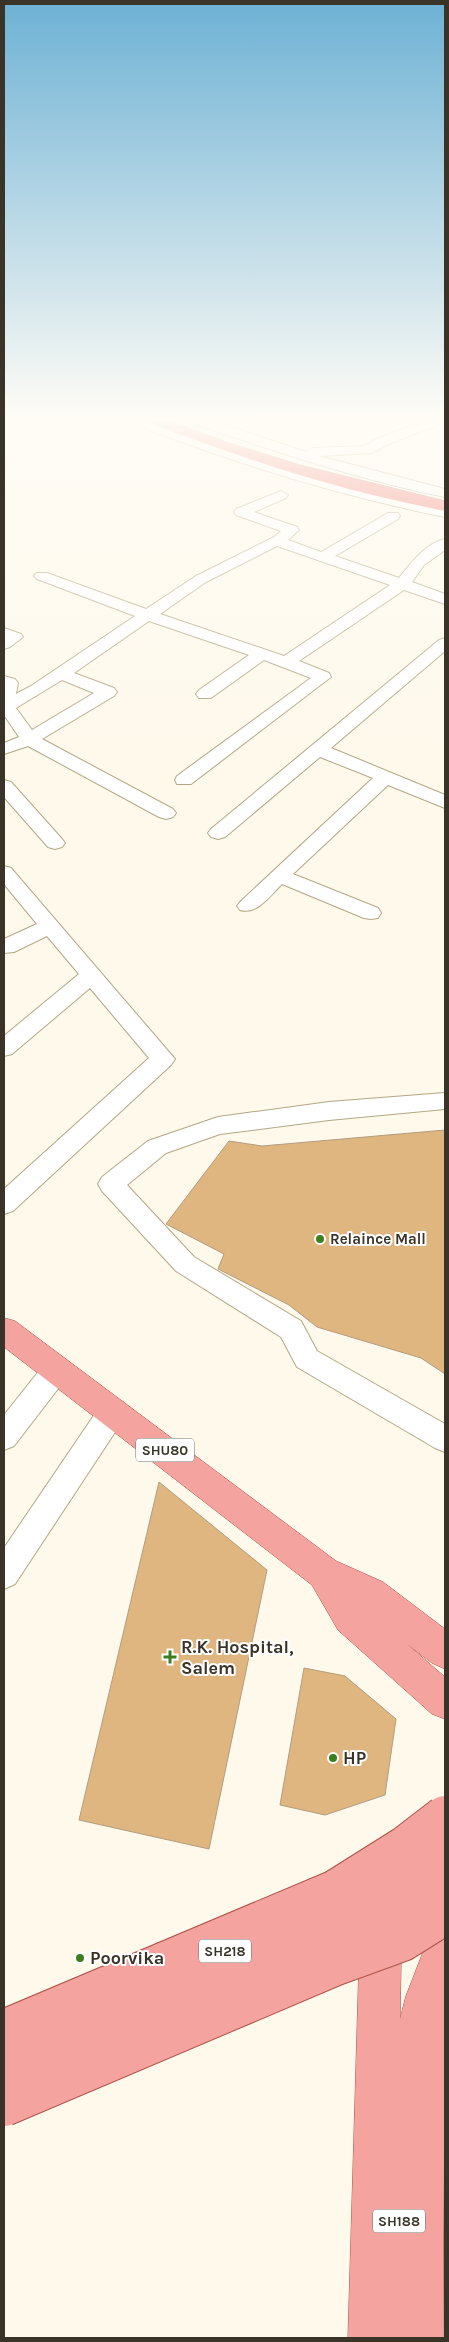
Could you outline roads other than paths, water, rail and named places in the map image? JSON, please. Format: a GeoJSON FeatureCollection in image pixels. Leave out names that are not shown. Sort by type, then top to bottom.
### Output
{"type":"FeatureCollection","features":[{"type":"Feature","properties":{"kind":"main road","name":"SHU80"},"geometry":{"type":"LineString","coordinates":[[4,1330],[324,1573]]}},
{"type":"Feature","properties":{"kind":"main road"},"geometry":{"type":"LineString","coordinates":[[324,1573],[371,1594],[445,1651]]}},
{"type":"Feature","properties":{"kind":"main road"},"geometry":{"type":"LineString","coordinates":[[324,1573],[351,1618],[445,1701]]}},
{"type":"Feature","properties":{"kind":"main road"},"geometry":{"type":"LineString","coordinates":[[372,2338],[380,1964],[404,1851],[445,1795]]}},
{"type":"Feature","properties":{"kind":"main road"},"geometry":{"type":"LineString","coordinates":[[4,2031],[336,1891],[383,1863],[427,1833],[445,1817]]}},
{"type":"Feature","properties":{"kind":"main road"},"geometry":{"type":"LineString","coordinates":[[4,2013],[278,1900],[333,1874],[404,1851],[445,1831]]}},
{"type":"Feature","properties":{"kind":"main road","name":"SH218"},"geometry":{"type":"LineString","coordinates":[[4,2047],[157,1982],[445,1853]]}},
{"type":"Feature","properties":{"kind":"main road","name":"SH218"},"geometry":{"type":"LineString","coordinates":[[4,2075],[445,1886]]}},
{"type":"Feature","properties":{"kind":"main road"},"geometry":{"type":"LineString","coordinates":[[4,2105],[336,1964],[402,1940],[445,1913]]}},
{"type":"Feature","properties":{"kind":"main road"},"geometry":{"type":"LineString","coordinates":[[4,2126],[380,1964],[445,1933]]}},
{"type":"Feature","properties":{"kind":"main road","name":"SH188"},"geometry":{"type":"LineString","coordinates":[[397,2338],[400,2151],[404,2103],[411,2059],[423,2014],[445,1949]]}},
{"type":"Feature","properties":{"kind":"main road"},"geometry":{"type":"LineString","coordinates":[[419,2338],[420,2171],[434,2058],[445,2018]]}},
{"type":"Feature","properties":{"kind":"street"},"geometry":{"type":"LineString","coordinates":[[6,706],[38,690],[201,579],[276,542],[292,530],[281,526]]}},
{"type":"Feature","properties":{"kind":"street"},"geometry":{"type":"LineString","coordinates":[[323,557],[375,526]]}},
{"type":"Feature","properties":{"kind":"street"},"geometry":{"type":"LineString","coordinates":[[276,542],[445,599]]}},
{"type":"Feature","properties":{"kind":"street"},"geometry":{"type":"LineString","coordinates":[[286,662],[403,584],[419,562],[445,544]]}},
{"type":"Feature","properties":{"kind":"street"},"geometry":{"type":"LineString","coordinates":[[42,576],[323,676],[184,780]]}},
{"type":"Feature","properties":{"kind":"street"},"geometry":{"type":"LineString","coordinates":[[4,633],[15,637],[4,644]]}},
{"type":"Feature","properties":{"kind":"street"},"geometry":{"type":"LineString","coordinates":[[218,833],[445,643]]}},
{"type":"Feature","properties":{"kind":"street"},"geometry":{"type":"LineString","coordinates":[[205,694],[262,654]]}},
{"type":"Feature","properties":{"kind":"street"},"geometry":{"type":"LineString","coordinates":[[4,749],[29,739],[108,692],[61,674]]}},
{"type":"Feature","properties":{"kind":"street"},"geometry":{"type":"LineString","coordinates":[[4,681],[9,683],[6,706],[29,739],[166,813]]}},
{"type":"Feature","properties":{"kind":"street"},"geometry":{"type":"LineString","coordinates":[[318,749],[445,802]]}},
{"type":"Feature","properties":{"kind":"street"},"geometry":{"type":"LineString","coordinates":[[247,906],[385,777]]}},
{"type":"Feature","properties":{"kind":"street"},"geometry":{"type":"LineString","coordinates":[[4,786],[55,842]]}},
{"type":"Feature","properties":{"kind":"street"},"geometry":{"type":"LineString","coordinates":[[4,872],[163,1058],[4,1204]]}},
{"type":"Feature","properties":{"kind":"street"},"geometry":{"type":"LineString","coordinates":[[279,876],[371,913]]}},
{"type":"Feature","properties":{"kind":"street"},"geometry":{"type":"LineString","coordinates":[[4,946],[6,947],[50,926]]}},
{"type":"Feature","properties":{"kind":"street"},"geometry":{"type":"LineString","coordinates":[[4,1048],[92,975]]}},
{"type":"Feature","properties":{"kind":"street"},"geometry":{"type":"LineString","coordinates":[[445,1102],[329,1111],[218,1126],[157,1147],[111,1184],[185,1264],[291,1329],[307,1359],[445,1439]]}},
{"type":"Feature","properties":{"kind":"street"},"geometry":{"type":"LineString","coordinates":[[4,1437],[57,1369]]}},
{"type":"Feature","properties":{"kind":"street"},"geometry":{"type":"LineString","coordinates":[[4,1574],[113,1411]]}},
{"type":"Feature","properties":{"kind":"place","name":"Relaince Mall"},"geometry":{"type":"Point","coordinates":[320,1239]}},
{"type":"Feature","properties":{"kind":"place","name":"R.K. Hospital, Salem"},"geometry":{"type":"Point","coordinates":[170,1657]}},
{"type":"Feature","properties":{"kind":"place","name":"HP"},"geometry":{"type":"Point","coordinates":[333,1758]}},
{"type":"Feature","properties":{"kind":"place","name":"Poorvika"},"geometry":{"type":"Point","coordinates":[80,1958]}}]}
